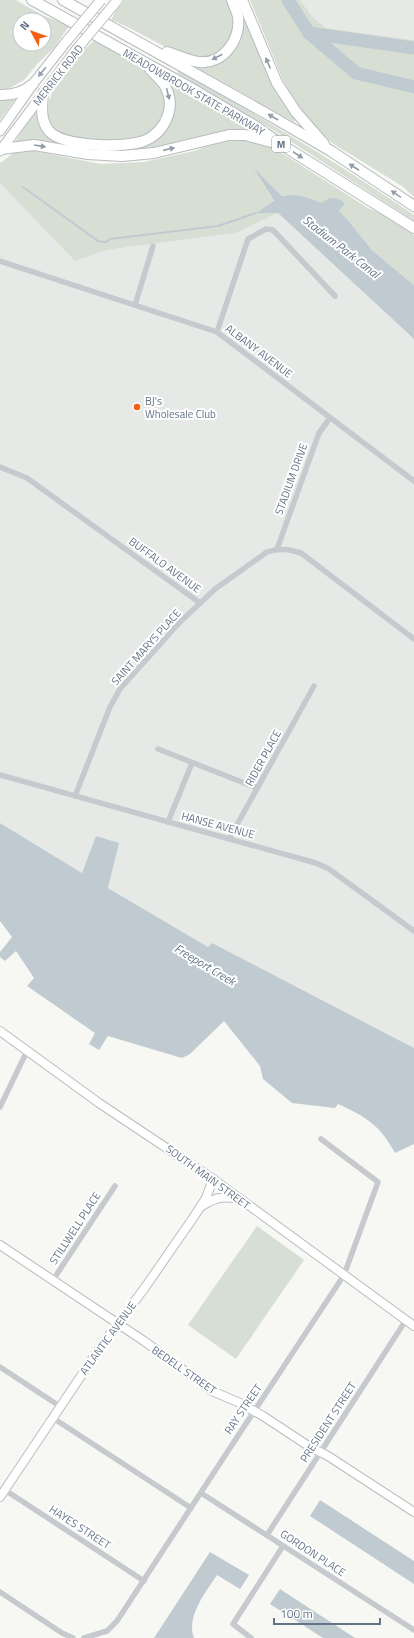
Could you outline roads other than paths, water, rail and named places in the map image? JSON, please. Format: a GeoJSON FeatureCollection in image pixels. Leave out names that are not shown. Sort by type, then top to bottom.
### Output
{"type":"FeatureCollection","features":[{"type":"Feature","properties":{"kind":"highway"},"geometry":{"type":"LineString","coordinates":[[26,0],[43,6]]}},
{"type":"Feature","properties":{"kind":"highway","name":"MEADOWBROOK STATE PARKWAY"},"geometry":{"type":"LineString","coordinates":[[32,0],[255,126],[282,145],[414,228]]}},
{"type":"Feature","properties":{"kind":"highway","name":"MEADOWBROOK STATE PARKWAY"},"geometry":{"type":"LineString","coordinates":[[63,0],[147,46],[330,151],[414,206]]}},
{"type":"Feature","properties":{"kind":"highway"},"geometry":{"type":"LineString","coordinates":[[147,46],[199,62],[217,59],[234,43],[237,35],[238,18],[232,0]]}},
{"type":"Feature","properties":{"kind":"highway"},"geometry":{"type":"LineString","coordinates":[[242,0],[277,83],[288,102],[330,151]]}},
{"type":"Feature","properties":{"kind":"highway"},"geometry":{"type":"LineString","coordinates":[[43,93],[42,117],[44,123],[50,132],[58,137],[77,142],[99,145],[134,143],[154,135],[161,129],[170,105],[166,87],[145,63]]}},
{"type":"Feature","properties":{"kind":"highway"},"geometry":{"type":"LineString","coordinates":[[0,95],[7,95],[26,90],[33,84]]}},
{"type":"Feature","properties":{"kind":"highway"},"geometry":{"type":"LineString","coordinates":[[1,150],[34,145],[88,154],[122,156],[154,153],[229,135],[245,135],[282,145]]}},
{"type":"Feature","properties":{"kind":"main road","name":"MERRICK ROAD"},"geometry":{"type":"LineString","coordinates":[[0,131],[33,84],[101,0]]}},
{"type":"Feature","properties":{"kind":"main road","name":"MERRICK ROAD"},"geometry":{"type":"LineString","coordinates":[[1,150],[76,50],[117,1]]}},
{"type":"Feature","properties":{"kind":"street"},"geometry":{"type":"LineString","coordinates":[[217,332],[248,239],[266,229],[272,230],[277,234],[335,296]]}},
{"type":"Feature","properties":{"kind":"street"},"geometry":{"type":"LineString","coordinates":[[135,305],[153,246]]}},
{"type":"Feature","properties":{"kind":"street","name":"ALBANY AVENUE"},"geometry":{"type":"LineString","coordinates":[[0,261],[217,332],[414,481]]}},
{"type":"Feature","properties":{"kind":"street","name":"STADIUM DRIVE"},"geometry":{"type":"LineString","coordinates":[[277,549],[319,433],[330,418]]}},
{"type":"Feature","properties":{"kind":"street","name":"BUFFALO AVENUE"},"geometry":{"type":"LineString","coordinates":[[0,467],[28,478],[200,603],[215,589],[266,552],[277,549]]}},
{"type":"Feature","properties":{"kind":"street"},"geometry":{"type":"LineString","coordinates":[[277,549],[292,550],[301,554],[414,639]]}},
{"type":"Feature","properties":{"kind":"street","name":"SAINT MARYS PLACE"},"geometry":{"type":"LineString","coordinates":[[75,796],[110,707],[120,689],[179,623],[200,603]]}},
{"type":"Feature","properties":{"kind":"street","name":"RIDER PLACE"},"geometry":{"type":"LineString","coordinates":[[229,838],[314,686]]}},
{"type":"Feature","properties":{"kind":"street"},"geometry":{"type":"LineString","coordinates":[[158,749],[257,788]]}},
{"type":"Feature","properties":{"kind":"street"},"geometry":{"type":"LineString","coordinates":[[168,822],[192,763]]}},
{"type":"Feature","properties":{"kind":"street","name":"HANSE AVENUE"},"geometry":{"type":"LineString","coordinates":[[0,775],[300,858],[329,869],[414,931]]}},
{"type":"Feature","properties":{"kind":"street","name":"SOUTH MAIN STREET"},"geometry":{"type":"LineString","coordinates":[[0,1031],[99,1103],[213,1179],[414,1326]]}},
{"type":"Feature","properties":{"kind":"street"},"geometry":{"type":"LineString","coordinates":[[0,1107],[27,1051]]}},
{"type":"Feature","properties":{"kind":"street","name":"RAY STREET"},"geometry":{"type":"LineString","coordinates":[[84,1638],[107,1631],[114,1625],[344,1275],[378,1182],[320,1139]]}},
{"type":"Feature","properties":{"kind":"street","name":"ATLANTIC AVENUE"},"geometry":{"type":"LineString","coordinates":[[2,1493],[60,1406],[201,1206],[206,1198],[213,1179]]}},
{"type":"Feature","properties":{"kind":"street","name":"STILLWELL PLACE"},"geometry":{"type":"LineString","coordinates":[[53,1280],[115,1186]]}},
{"type":"Feature","properties":{"kind":"street"},"geometry":{"type":"LineString","coordinates":[[201,1206],[222,1197],[240,1199]]}},
{"type":"Feature","properties":{"kind":"street","name":"BEDELL STREET"},"geometry":{"type":"LineString","coordinates":[[0,1245],[118,1323],[212,1391],[240,1403],[254,1411],[414,1512]]}},
{"type":"Feature","properties":{"kind":"street","name":"PRESIDENT STREET"},"geometry":{"type":"LineString","coordinates":[[267,1535],[406,1320]]}},
{"type":"Feature","properties":{"kind":"street"},"geometry":{"type":"LineString","coordinates":[[0,1366],[60,1406]]}},
{"type":"Feature","properties":{"kind":"street"},"geometry":{"type":"LineString","coordinates":[[53,1418],[191,1508]]}},
{"type":"Feature","properties":{"kind":"street","name":"GORDON PLACE"},"geometry":{"type":"LineString","coordinates":[[201,1492],[414,1630]]}},
{"type":"Feature","properties":{"kind":"street","name":"HAYES STREET"},"geometry":{"type":"LineString","coordinates":[[2,1493],[144,1580]]}},
{"type":"Feature","properties":{"kind":"street"},"geometry":{"type":"LineString","coordinates":[[251,1638],[233,1624],[283,1546]]}},
{"type":"Feature","properties":{"kind":"street"},"geometry":{"type":"LineString","coordinates":[[0,1592],[61,1636],[73,1638]]}},
{"type":"Feature","properties":{"kind":"water","name":"Stadium Park Canal"},"geometry":{"type":"Polygon","coordinates":[[[253,167],[282,196],[298,196],[322,203],[330,198],[333,198],[339,199],[345,203],[339,211],[372,250],[414,285],[414,339],[278,213],[256,213],[274,201],[253,167]]]}},
{"type":"Feature","properties":{"kind":"water","name":"Freeport Creek"},"geometry":{"type":"Polygon","coordinates":[[[0,823],[82,873],[96,836],[119,843],[108,888],[208,947],[212,943],[414,1048],[414,1144],[395,1153],[378,1129],[348,1108],[338,1104],[335,1108],[292,1103],[263,1079],[260,1066],[224,1021],[190,1054],[182,1058],[108,1036],[99,1050],[89,1044],[95,1033],[27,986],[34,978],[16,951],[5,961],[0,957],[0,952],[12,937],[0,921],[0,823]]]}},
{"type":"Feature","properties":{"kind":"water"},"geometry":{"type":"Polygon","coordinates":[[[320,1500],[414,1561],[414,1584],[310,1516],[320,1500]]]}},
{"type":"Feature","properties":{"kind":"water"},"geometry":{"type":"Polygon","coordinates":[[[210,1552],[249,1575],[240,1589],[217,1575],[198,1605],[195,1613],[192,1630],[194,1638],[154,1638],[210,1552]]]}},
{"type":"Feature","properties":{"kind":"water"},"geometry":{"type":"Polygon","coordinates":[[[280,1589],[355,1638],[323,1638],[270,1604],[280,1589]]]}},
{"type":"Feature","properties":{"kind":"waterway"},"geometry":{"type":"LineString","coordinates":[[288,0],[309,33],[356,73],[414,87]]}},
{"type":"Feature","properties":{"kind":"waterway"},"geometry":{"type":"LineString","coordinates":[[309,33],[414,48]]}},
{"type":"Feature","properties":{"kind":"waterway"},"geometry":{"type":"LineString","coordinates":[[23,187],[98,241],[106,242],[110,239],[218,226],[256,213]]}},
{"type":"Feature","properties":{"kind":"place","name":"BJ's Wholesale Club"},"geometry":{"type":"Point","coordinates":[137,407]}}]}
